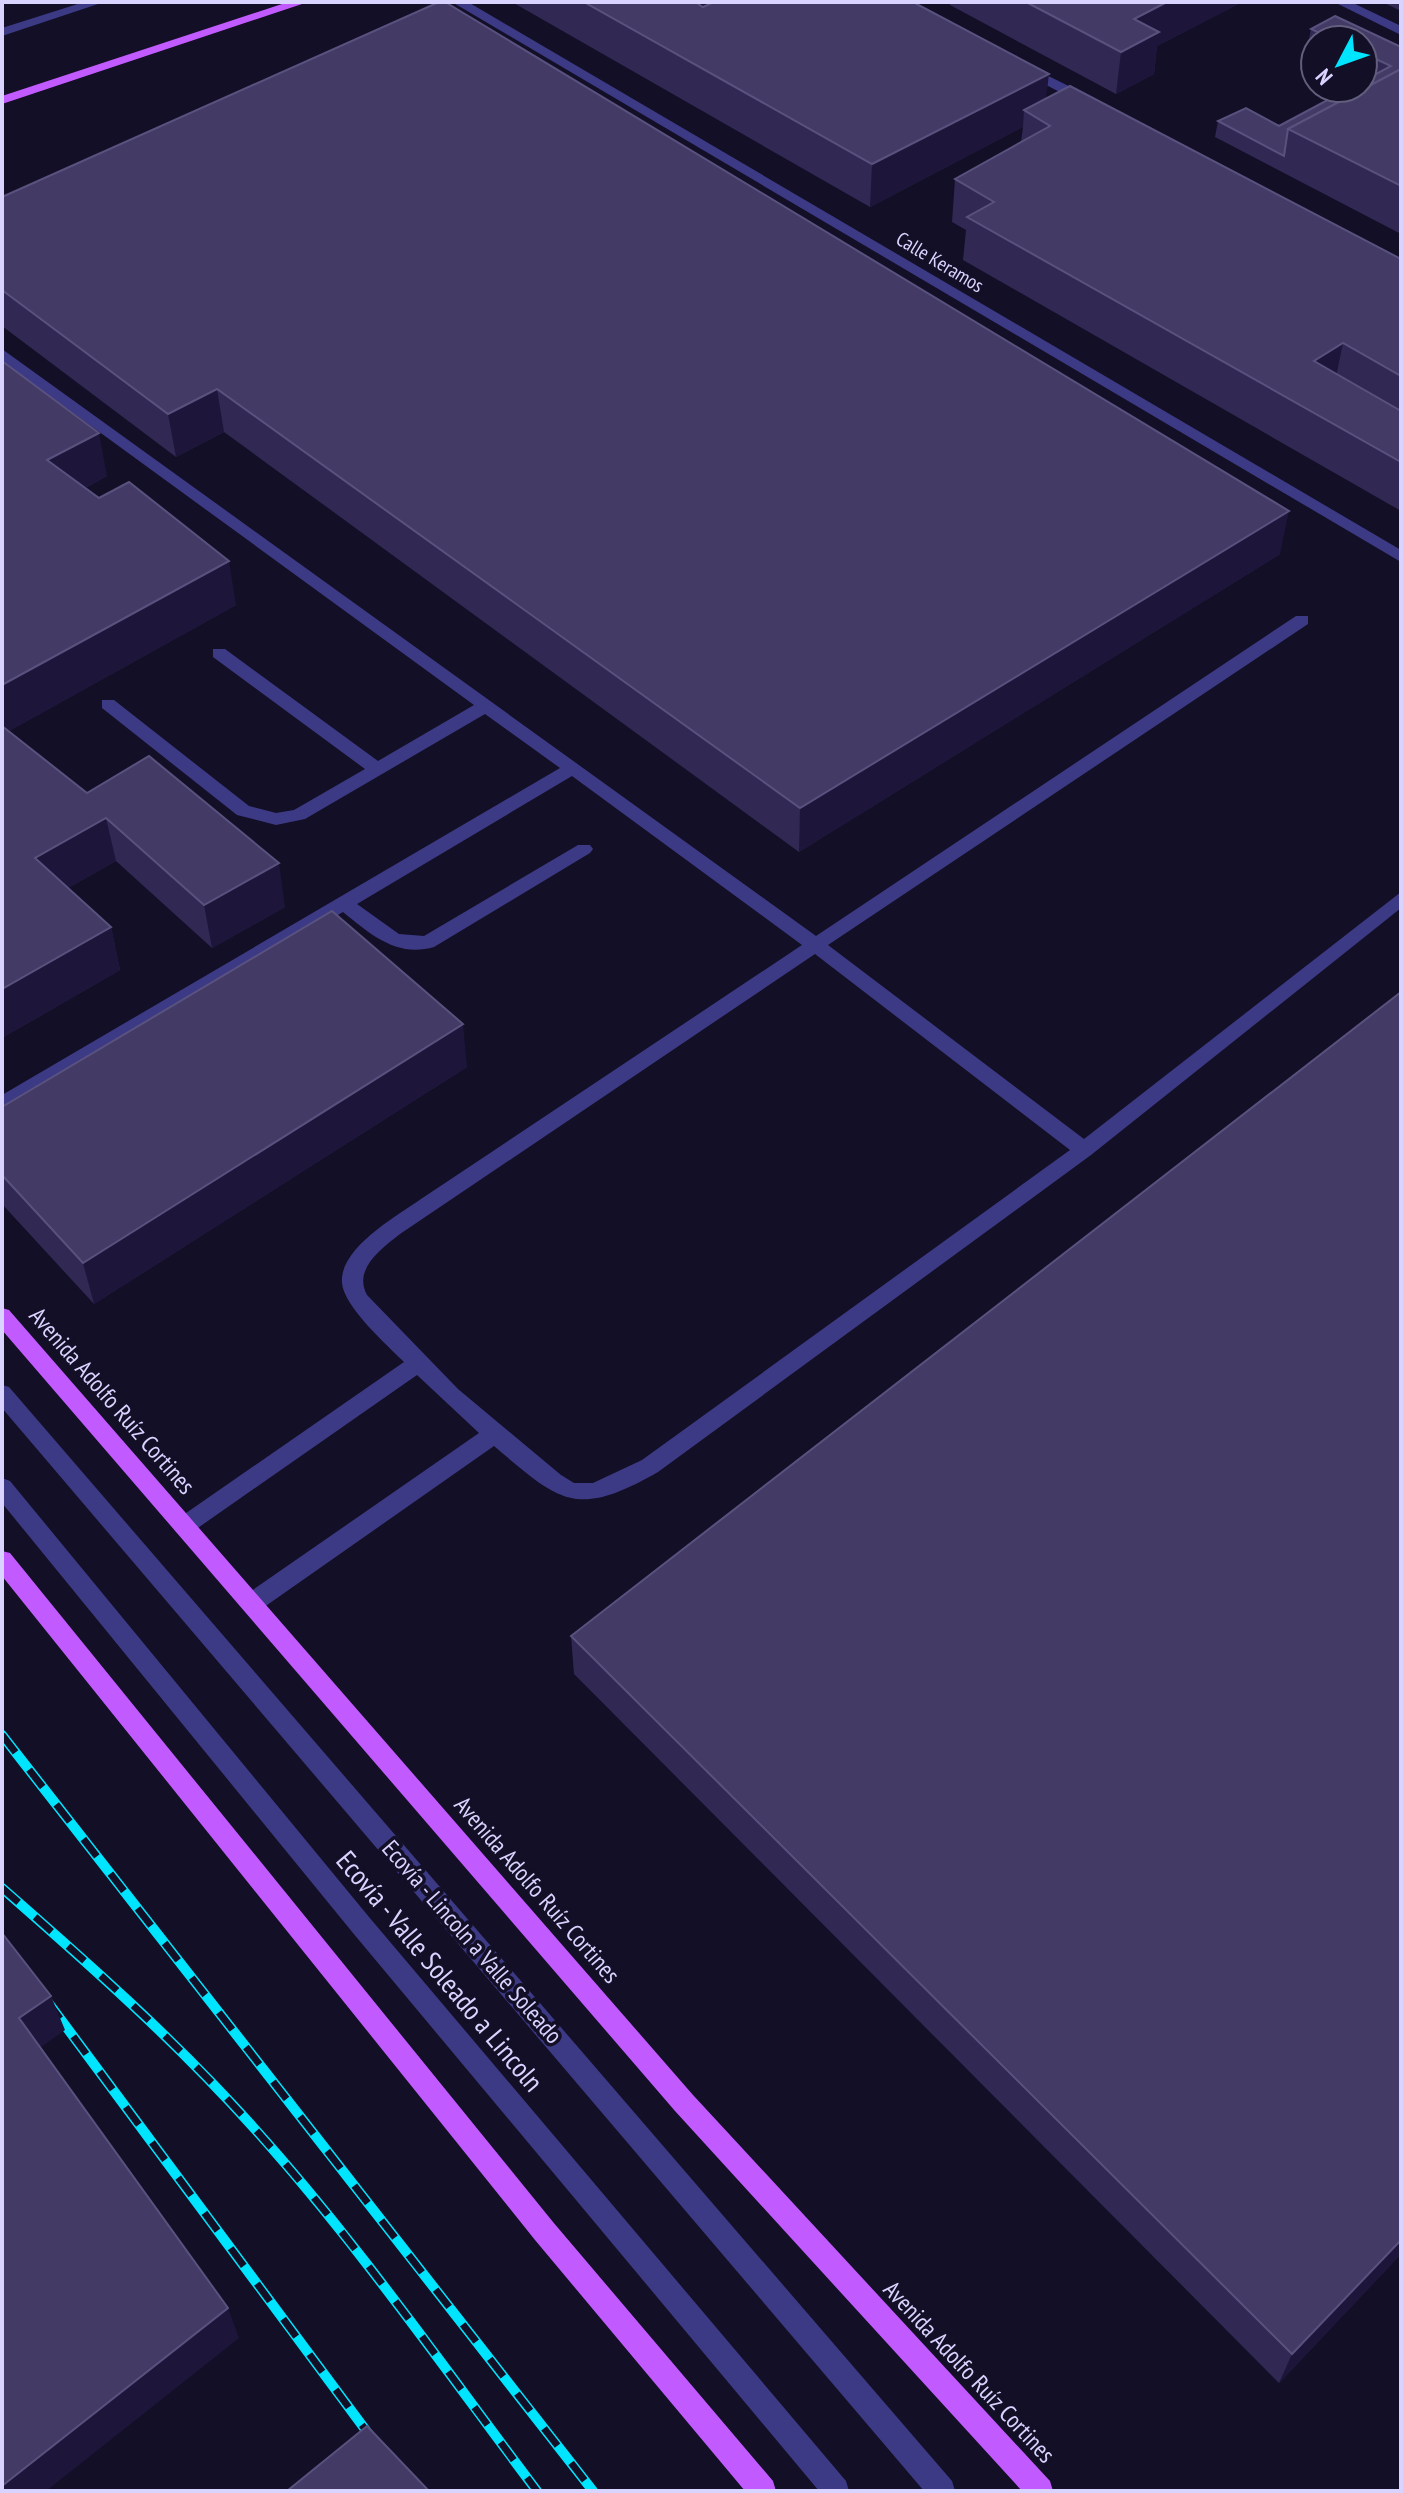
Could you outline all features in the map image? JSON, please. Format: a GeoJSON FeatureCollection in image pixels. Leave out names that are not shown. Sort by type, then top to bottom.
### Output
{"type":"FeatureCollection","features":[{"type":"Feature","properties":{"kind":"main road"},"geometry":{"type":"LineString","coordinates":[[2,100],[301,2]]}},
{"type":"Feature","properties":{"kind":"main road","name":"Avenida Adolfo Ruíz Cortines"},"geometry":{"type":"LineString","coordinates":[[2,1316],[684,2103],[1040,2491]]}},
{"type":"Feature","properties":{"kind":"main road"},"geometry":{"type":"LineString","coordinates":[[2,1560],[544,2231],[763,2491]]}},
{"type":"Feature","properties":{"kind":"street"},"geometry":{"type":"LineString","coordinates":[[2,32],[97,2]]}},
{"type":"Feature","properties":{"kind":"street","name":"Calle Keramos"},"geometry":{"type":"LineString","coordinates":[[459,2],[1401,557]]}},
{"type":"Feature","properties":{"kind":"street"},"geometry":{"type":"LineString","coordinates":[[1341,2],[1401,31]]}},
{"type":"Feature","properties":{"kind":"street"},"geometry":{"type":"LineString","coordinates":[[1011,61],[1095,105]]}},
{"type":"Feature","properties":{"kind":"street"},"geometry":{"type":"LineString","coordinates":[[2,354],[814,944],[1084,1150]]}},
{"type":"Feature","properties":{"kind":"street"},"geometry":{"type":"LineString","coordinates":[[1302,620],[428,1204],[357,1263],[352,1289],[359,1305],[494,1434],[552,1484],[588,1493],[612,1488],[650,1466],[1084,1150],[1401,898]]}},
{"type":"Feature","properties":{"kind":"street"},"geometry":{"type":"LineString","coordinates":[[219,653],[377,769]]}},
{"type":"Feature","properties":{"kind":"street"},"geometry":{"type":"LineString","coordinates":[[108,704],[243,811],[276,819],[299,815],[484,707]]}},
{"type":"Feature","properties":{"kind":"street"},"geometry":{"type":"LineString","coordinates":[[2,1104],[571,769]]}},
{"type":"Feature","properties":{"kind":"street"},"geometry":{"type":"LineString","coordinates":[[344,903],[391,940],[410,946],[428,942],[584,849]]}},
{"type":"Feature","properties":{"kind":"street"},"geometry":{"type":"LineString","coordinates":[[184,1526],[419,1362]]}},
{"type":"Feature","properties":{"kind":"street","name":"Ecovía - Lincoln a Valle Soleado"},"geometry":{"type":"LineString","coordinates":[[2,1393],[942,2491]]}},
{"type":"Feature","properties":{"kind":"street"},"geometry":{"type":"LineString","coordinates":[[252,1603],[494,1434]]}},
{"type":"Feature","properties":{"kind":"street","name":"Ecovía - Valle Soleado a Lincoln"},"geometry":{"type":"LineString","coordinates":[[2,1487],[361,1925],[836,2491]]}},
{"type":"Feature","properties":{"kind":"building"},"geometry":{"type":"Polygon","coordinates":[[[439,2],[445,2],[1289,511],[800,808],[217,389],[168,414],[2,290],[2,197],[439,2]]]}},
{"type":"Feature","properties":{"kind":"building"},"geometry":{"type":"Polygon","coordinates":[[[584,2],[695,2],[703,7],[714,2],[913,2],[1049,74],[872,164],[584,2]]]}},
{"type":"Feature","properties":{"kind":"building"},"geometry":{"type":"Polygon","coordinates":[[[1026,2],[1167,2],[1134,19],[1159,32],[1121,52],[1026,2]]]}},
{"type":"Feature","properties":{"kind":"building"},"geometry":{"type":"Polygon","coordinates":[[[1335,16],[1352,24],[1320,24],[1335,16]]]}},
{"type":"Feature","properties":{"kind":"building"},"geometry":{"type":"Polygon","coordinates":[[[1379,37],[1401,47],[1401,69],[1379,81],[1379,72],[1391,66],[1379,60],[1379,37]]]}},
{"type":"Feature","properties":{"kind":"building"},"geometry":{"type":"Polygon","coordinates":[[[1401,69],[1401,186],[1288,129],[1335,104],[1379,104],[1379,81],[1401,69]]]}},
{"type":"Feature","properties":{"kind":"building"},"geometry":{"type":"Polygon","coordinates":[[[1070,86],[1401,259],[1401,376],[1343,343],[1314,361],[1401,411],[1401,462],[967,217],[994,202],[955,179],[1050,126],[1024,110],[1070,86]]]}},
{"type":"Feature","properties":{"kind":"building"},"geometry":{"type":"Polygon","coordinates":[[[1320,104],[1335,104],[1288,129],[1284,156],[1218,121],[1246,108],[1279,126],[1320,104]]]}},
{"type":"Feature","properties":{"kind":"building"},"geometry":{"type":"Polygon","coordinates":[[[2,361],[99,433],[47,460],[99,498],[129,482],[229,561],[2,685],[2,361]]]}},
{"type":"Feature","properties":{"kind":"building"},"geometry":{"type":"Polygon","coordinates":[[[2,726],[87,793],[149,756],[279,863],[204,905],[106,818],[35,858],[111,927],[2,989],[2,726]]]}},
{"type":"Feature","properties":{"kind":"building"},"geometry":{"type":"Polygon","coordinates":[[[332,911],[463,1024],[83,1263],[2,1175],[2,1107],[332,911]]]}},
{"type":"Feature","properties":{"kind":"building"},"geometry":{"type":"Polygon","coordinates":[[[1401,992],[1401,2240],[1292,2354],[571,1636],[1401,992]]]}},
{"type":"Feature","properties":{"kind":"building"},"geometry":{"type":"Polygon","coordinates":[[[2,1933],[51,1996],[19,2018],[228,2308],[2,2486],[2,1933]]]}},
{"type":"Feature","properties":{"kind":"building"},"geometry":{"type":"Polygon","coordinates":[[[367,2426],[429,2491],[287,2491],[367,2426]]]}},
{"type":"Feature","properties":{"kind":"railway"},"geometry":{"type":"LineString","coordinates":[[2,1735],[593,2491]]}},
{"type":"Feature","properties":{"kind":"railway"},"geometry":{"type":"LineString","coordinates":[[2,1888],[163,2034],[253,2127],[364,2260],[537,2491]]}},
{"type":"Feature","properties":{"kind":"railway"},"geometry":{"type":"LineString","coordinates":[[47,2001],[376,2444]]}}]}
